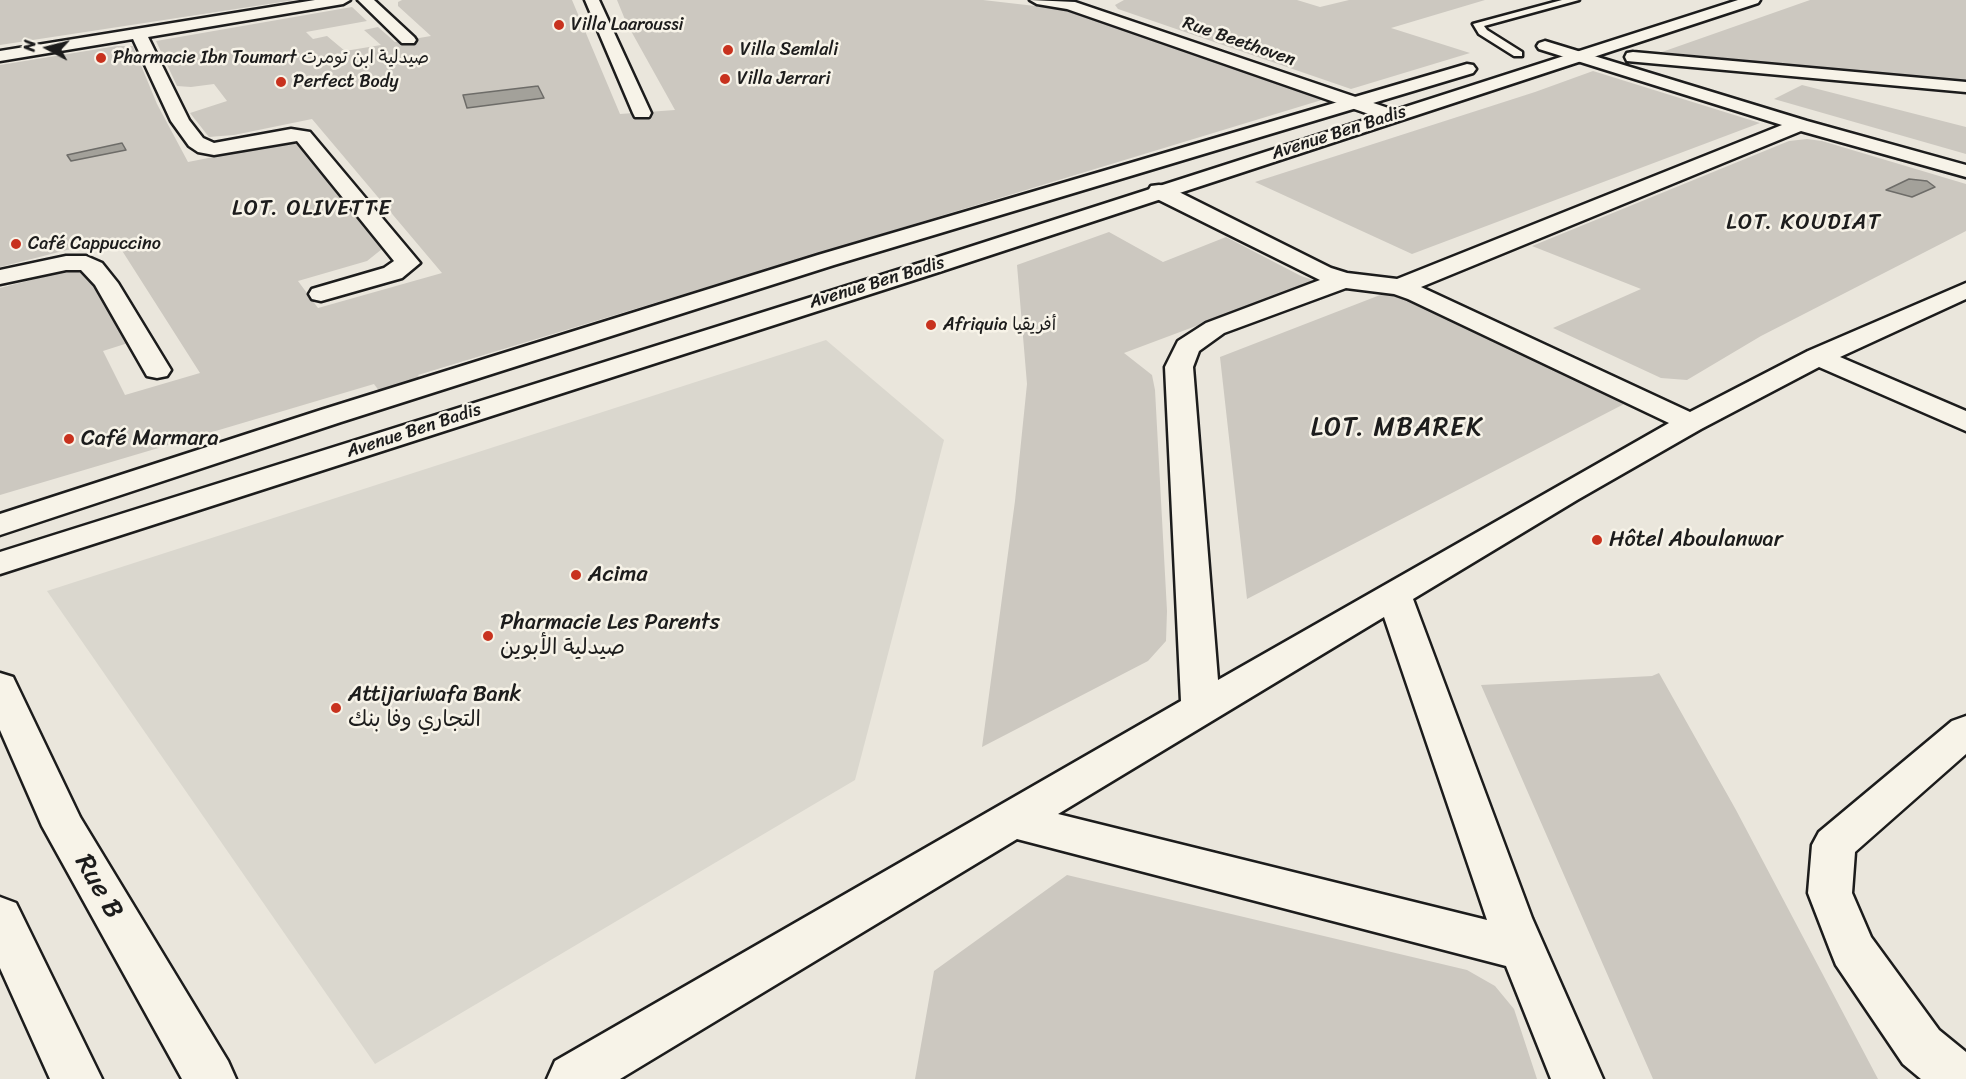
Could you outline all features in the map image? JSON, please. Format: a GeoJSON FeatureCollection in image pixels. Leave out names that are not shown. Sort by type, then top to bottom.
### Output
{"type":"FeatureCollection","features":[{"type":"Feature","properties":{"kind":"street"},"geometry":{"type":"LineString","coordinates":[[0,56],[343,0]]}},
{"type":"Feature","properties":{"kind":"street"},"geometry":{"type":"LineString","coordinates":[[364,0],[408,40]]}},
{"type":"Feature","properties":{"kind":"street"},"geometry":{"type":"LineString","coordinates":[[592,0],[642,113]]}},
{"type":"Feature","properties":{"kind":"street","name":"Rue Beethoven"},"geometry":{"type":"LineString","coordinates":[[1037,0],[1070,6],[1393,116]]}},
{"type":"Feature","properties":{"kind":"street"},"geometry":{"type":"LineString","coordinates":[[1070,6],[1095,0]]}},
{"type":"Feature","properties":{"kind":"street","name":"Avenue Ben Badis"},"geometry":{"type":"LineString","coordinates":[[0,525],[331,416],[826,260],[1695,0]]}},
{"type":"Feature","properties":{"kind":"street","name":"Avenue Ben Badis"},"geometry":{"type":"LineString","coordinates":[[0,563],[920,270],[1753,0]]}},
{"type":"Feature","properties":{"kind":"street"},"geometry":{"type":"LineString","coordinates":[[138,33],[180,120],[196,142],[205,148],[214,149],[291,135],[303,136],[408,263],[393,273],[321,294]]}},
{"type":"Feature","properties":{"kind":"street"},"geometry":{"type":"LineString","coordinates":[[1545,46],[1800,124],[1966,171]]}},
{"type":"Feature","properties":{"kind":"street"},"geometry":{"type":"LineString","coordinates":[[1580,56],[1612,55],[1966,87]]}},
{"type":"Feature","properties":{"kind":"street"},"geometry":{"type":"LineString","coordinates":[[1400,287],[1800,124]]}},
{"type":"Feature","properties":{"kind":"street"},"geometry":{"type":"LineString","coordinates":[[1159,191],[1322,273],[1344,280],[1400,287],[1553,356],[1691,423]]}},
{"type":"Feature","properties":{"kind":"street"},"geometry":{"type":"LineString","coordinates":[[0,277],[66,263],[86,263],[94,268],[106,283],[157,370]]}},
{"type":"Feature","properties":{"kind":"street"},"geometry":{"type":"LineString","coordinates":[[1201,708],[1179,366],[1187,347],[1215,328],[1344,280]]}},
{"type":"Feature","properties":{"kind":"street"},"geometry":{"type":"LineString","coordinates":[[573,1079],[1201,708],[1691,423],[1818,357],[1966,290]]}},
{"type":"Feature","properties":{"kind":"street"},"geometry":{"type":"LineString","coordinates":[[1818,357],[1966,422]]}},
{"type":"Feature","properties":{"kind":"street"},"geometry":{"type":"LineString","coordinates":[[1394,596],[1505,908],[1577,1079]]}},
{"type":"Feature","properties":{"kind":"street","name":"Rue B"},"geometry":{"type":"LineString","coordinates":[[0,687],[63,826],[210,1079]]}},
{"type":"Feature","properties":{"kind":"street"},"geometry":{"type":"LineString","coordinates":[[1959,1079],[1921,1047],[1853,950],[1830,893],[1834,845],[1966,731]]}},
{"type":"Feature","properties":{"kind":"street"},"geometry":{"type":"LineString","coordinates":[[1012,820],[1523,950]]}},
{"type":"Feature","properties":{"kind":"street"},"geometry":{"type":"LineString","coordinates":[[0,918],[76,1079]]}},
{"type":"Feature","properties":{"kind":"lane"},"geometry":{"type":"LineString","coordinates":[[1518,54],[1483,32],[1478,24],[1574,0]]}},
{"type":"Feature","properties":{"kind":"shaded area"},"geometry":{"type":"Polygon","coordinates":[[[0,0],[295,0],[0,45],[0,0]]]}},
{"type":"Feature","properties":{"kind":"shaded area"},"geometry":{"type":"Polygon","coordinates":[[[402,0],[572,0],[620,114],[675,110],[626,22],[617,0],[983,0],[1061,9],[1325,99],[418,375],[426,386],[385,399],[374,384],[0,495],[0,288],[70,270],[86,273],[128,343],[103,351],[125,395],[200,373],[114,238],[0,267],[0,65],[117,46],[133,46],[157,104],[188,162],[295,141],[382,249],[367,261],[298,281],[318,308],[442,273],[312,119],[234,135],[209,137],[190,113],[227,101],[214,84],[177,86],[156,41],[352,7],[367,21],[306,32],[313,39],[327,36],[345,51],[381,45],[364,30],[378,27],[395,42],[431,36],[398,6],[398,2],[402,0]]]}},
{"type":"Feature","properties":{"kind":"shaded area"},"geometry":{"type":"Polygon","coordinates":[[[1124,0],[1297,0],[1320,7],[1349,0],[1485,0],[1391,28],[1470,53],[1351,89],[1118,9],[1115,5],[1124,0]]]}},
{"type":"Feature","properties":{"kind":"shaded area"},"geometry":{"type":"Polygon","coordinates":[[[1810,0],[1966,0],[1966,82],[1662,52],[1810,0]]]}},
{"type":"Feature","properties":{"kind":"shaded area"},"geometry":{"type":"Polygon","coordinates":[[[1593,71],[1760,123],[1412,254],[1255,182],[1535,92],[1593,71]]]}},
{"type":"Feature","properties":{"kind":"shaded area"},"geometry":{"type":"Polygon","coordinates":[[[1802,85],[1966,127],[1966,154],[1774,99],[1802,85]]]}},
{"type":"Feature","properties":{"kind":"shaded area"},"geometry":{"type":"Polygon","coordinates":[[[538,86],[544,98],[467,108],[463,95],[538,86]]]}},
{"type":"Feature","properties":{"kind":"shaded area"},"geometry":{"type":"Polygon","coordinates":[[[1807,139],[1822,141],[1966,184],[1966,231],[1761,336],[1687,380],[1661,378],[1553,328],[1641,289],[1532,246],[1789,141],[1807,139]]]}},
{"type":"Feature","properties":{"kind":"shaded area"},"geometry":{"type":"Polygon","coordinates":[[[122,143],[126,150],[71,161],[67,155],[122,143]]]}},
{"type":"Feature","properties":{"kind":"shaded area"},"geometry":{"type":"Polygon","coordinates":[[[1909,179],[1927,181],[1935,187],[1912,197],[1886,190],[1909,179]]]}},
{"type":"Feature","properties":{"kind":"shaded area"},"geometry":{"type":"Polygon","coordinates":[[[1109,232],[1163,262],[1226,237],[1301,276],[1316,281],[1124,353],[1152,375],[1155,390],[1167,611],[1166,641],[1148,661],[982,747],[1015,501],[1027,384],[1017,265],[1109,232]]]}},
{"type":"Feature","properties":{"kind":"shaded area"},"geometry":{"type":"Polygon","coordinates":[[[1393,290],[1626,403],[1247,599],[1220,357],[1393,290]]]}},
{"type":"Feature","properties":{"kind":"shaded area"},"geometry":{"type":"Polygon","coordinates":[[[826,340],[944,440],[855,780],[375,1064],[47,591],[826,340]]]}},
{"type":"Feature","properties":{"kind":"shaded area"},"geometry":{"type":"Polygon","coordinates":[[[1659,673],[1736,810],[1878,1079],[1653,1079],[1481,685],[1652,676],[1659,673]]]}},
{"type":"Feature","properties":{"kind":"shaded area"},"geometry":{"type":"Polygon","coordinates":[[[1067,875],[1467,970],[1495,986],[1514,1009],[1537,1079],[915,1079],[934,971],[1067,875]]]}},
{"type":"Feature","properties":{"kind":"place","name":"Villa Laaroussi"},"geometry":{"type":"Point","coordinates":[559,25]}},
{"type":"Feature","properties":{"kind":"place","name":"Villa Semlali"},"geometry":{"type":"Point","coordinates":[728,50]}},
{"type":"Feature","properties":{"kind":"place","name":"Pharmacie Ibn Toumart صيدلية ابن تومرت"},"geometry":{"type":"Point","coordinates":[101,58]}},
{"type":"Feature","properties":{"kind":"place","name":"Villa Jerrari"},"geometry":{"type":"Point","coordinates":[725,79]}},
{"type":"Feature","properties":{"kind":"place","name":"Perfect Body"},"geometry":{"type":"Point","coordinates":[281,82]}},
{"type":"Feature","properties":{"kind":"place","name":"Café Cappuccino"},"geometry":{"type":"Point","coordinates":[16,244]}},
{"type":"Feature","properties":{"kind":"place","name":"Afriquia أفريقيا"},"geometry":{"type":"Point","coordinates":[931,325]}},
{"type":"Feature","properties":{"kind":"place","name":"Café Marmara"},"geometry":{"type":"Point","coordinates":[69,439]}},
{"type":"Feature","properties":{"kind":"place","name":"Hôtel Aboulanwar"},"geometry":{"type":"Point","coordinates":[1597,540]}},
{"type":"Feature","properties":{"kind":"place","name":"Acima"},"geometry":{"type":"Point","coordinates":[576,575]}},
{"type":"Feature","properties":{"kind":"place","name":"Pharmacie Les Parents صيدلية الأبوين"},"geometry":{"type":"Point","coordinates":[488,636]}},
{"type":"Feature","properties":{"kind":"place","name":"Attijariwafa Bank التجاري وفا بنك"},"geometry":{"type":"Point","coordinates":[336,708]}},
{"type":"Feature","properties":{"kind":"district","name":"LOT. OLIVETTE"},"geometry":{"type":"Point","coordinates":[312,209]}},
{"type":"Feature","properties":{"kind":"district","name":"LOT. KOUDIAT"},"geometry":{"type":"Point","coordinates":[1804,223]}},
{"type":"Feature","properties":{"kind":"district","name":"LOT. MBAREK"},"geometry":{"type":"Point","coordinates":[1397,428]}}]}
